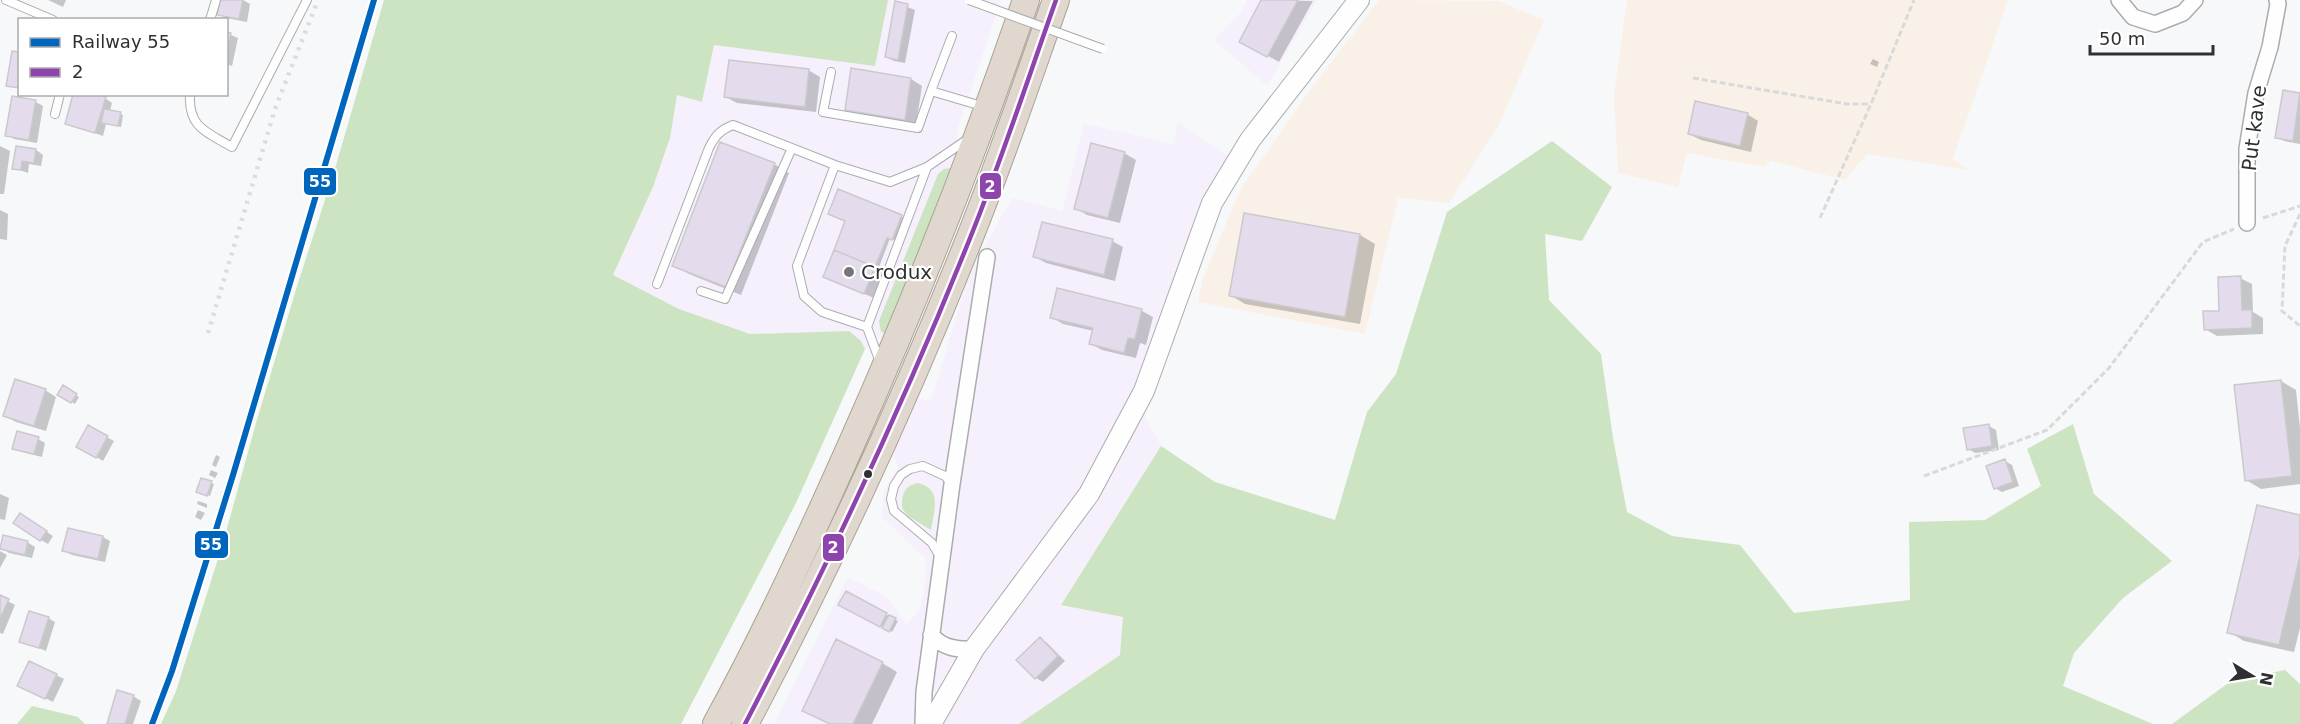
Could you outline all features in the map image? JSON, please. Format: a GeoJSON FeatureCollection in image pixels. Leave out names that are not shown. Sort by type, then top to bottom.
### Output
{"type":"FeatureCollection","features":[{"type":"Feature","properties":{"kind":"highway"},"geometry":{"type":"LineString","coordinates":[[716,724],[746,669],[808,543],[884,372],[941,235],[985,119],[1026,0]]}},
{"type":"Feature","properties":{"kind":"highway"},"geometry":{"type":"LineString","coordinates":[[745,724],[828,561],[908,387],[963,256],[1056,0]]}},
{"type":"Feature","properties":{"kind":"street"},"geometry":{"type":"LineString","coordinates":[[931,724],[974,649],[1089,494],[1144,391],[1212,203],[1250,140],[1359,0]]}},
{"type":"Feature","properties":{"kind":"street"},"geometry":{"type":"LineString","coordinates":[[2119,0],[2133,17],[2155,24],[2183,13],[2195,0]]}},
{"type":"Feature","properties":{"kind":"street","name":"Put kave"},"geometry":{"type":"LineString","coordinates":[[2247,223],[2247,149],[2256,93],[2270,47],[2277,0]]}},
{"type":"Feature","properties":{"kind":"street"},"geometry":{"type":"LineString","coordinates":[[923,724],[924,692],[931,635],[987,258]]}},
{"type":"Feature","properties":{"kind":"street"},"geometry":{"type":"LineString","coordinates":[[931,635],[938,643],[949,647],[974,649]]}},
{"type":"Feature","properties":{"kind":"lane"},"geometry":{"type":"LineString","coordinates":[[6,0],[48,18]]}},
{"type":"Feature","properties":{"kind":"lane"},"geometry":{"type":"LineString","coordinates":[[211,18],[216,0]]}},
{"type":"Feature","properties":{"kind":"lane"},"geometry":{"type":"LineString","coordinates":[[190,96],[189,109],[196,125],[232,147],[307,0]]}},
{"type":"Feature","properties":{"kind":"lane"},"geometry":{"type":"LineString","coordinates":[[969,0],[1103,50]]}},
{"type":"Feature","properties":{"kind":"lane"},"geometry":{"type":"LineString","coordinates":[[831,72],[823,112],[918,128],[952,36]]}},
{"type":"Feature","properties":{"kind":"lane"},"geometry":{"type":"LineString","coordinates":[[657,284],[715,135],[733,125],[835,165],[890,182],[927,167],[985,119],[932,91]]}},
{"type":"Feature","properties":{"kind":"lane"},"geometry":{"type":"LineString","coordinates":[[55,114],[60,96]]}},
{"type":"Feature","properties":{"kind":"lane"},"geometry":{"type":"LineString","coordinates":[[701,291],[725,299],[792,148]]}},
{"type":"Feature","properties":{"kind":"lane"},"geometry":{"type":"LineString","coordinates":[[835,165],[797,266],[804,296],[822,312],[867,327]]}},
{"type":"Feature","properties":{"kind":"lane"},"geometry":{"type":"LineString","coordinates":[[884,372],[867,327],[927,167]]}},
{"type":"Feature","properties":{"kind":"lane"},"geometry":{"type":"LineString","coordinates":[[942,560],[932,543],[894,510],[891,499],[894,486],[901,475],[909,469],[923,466],[945,476],[952,484]]}},
{"type":"Feature","properties":{"kind":"path"},"geometry":{"type":"LineString","coordinates":[[1820,218],[1914,0]]}},
{"type":"Feature","properties":{"kind":"path"},"geometry":{"type":"LineString","coordinates":[[1693,78],[1846,104],[1871,104]]}},
{"type":"Feature","properties":{"kind":"path"},"geometry":{"type":"LineString","coordinates":[[1924,476],[2047,429],[2109,368],[2203,242],[2247,223],[2300,206]]}},
{"type":"Feature","properties":{"kind":"path"},"geometry":{"type":"LineString","coordinates":[[2300,214],[2285,246],[2282,311],[2300,326]]}},
{"type":"Feature","properties":{"kind":"shaded area"},"geometry":{"type":"Polygon","coordinates":[[[888,0],[1001,0],[959,125],[953,168],[887,333],[865,349],[861,341],[849,331],[750,334],[679,309],[613,275],[653,187],[670,138],[677,95],[702,102],[714,45],[874,65],[888,0]]]}},
{"type":"Feature","properties":{"kind":"shaded area"},"geometry":{"type":"Polygon","coordinates":[[[1247,0],[1317,0],[1267,86],[1214,40],[1240,13],[1247,0]]]}},
{"type":"Feature","properties":{"kind":"shaded area"},"geometry":{"type":"Polygon","coordinates":[[[1379,0],[1499,1],[1544,20],[1499,125],[1449,203],[1398,198],[1365,334],[1198,302],[1202,281],[1240,190],[1310,90],[1379,0]]]}},
{"type":"Feature","properties":{"kind":"shaded area"},"geometry":{"type":"Polygon","coordinates":[[[1627,0],[2008,0],[1953,159],[1968,170],[1867,154],[1845,180],[1771,161],[1764,167],[1687,153],[1678,187],[1618,173],[1614,95],[1627,0]]]}},
{"type":"Feature","properties":{"kind":"shaded area"},"geometry":{"type":"Polygon","coordinates":[[[1178,122],[1232,159],[1133,394],[1161,446],[1061,604],[1124,617],[1121,655],[1019,724],[774,724],[848,577],[888,597],[906,624],[919,611],[924,593],[926,559],[882,517],[884,491],[898,468],[892,448],[915,398],[931,401],[969,274],[1012,198],[1062,211],[1084,123],[1174,145],[1178,122]]]}},
{"type":"Feature","properties":{"kind":"green space"},"geometry":{"type":"Polygon","coordinates":[[[384,0],[888,0],[875,66],[714,45],[702,102],[677,95],[670,138],[653,187],[613,275],[679,309],[750,334],[849,331],[861,341],[865,349],[796,503],[681,724],[161,724],[176,691],[223,543],[256,423],[334,172],[384,0]]]}},
{"type":"Feature","properties":{"kind":"green space"},"geometry":{"type":"Polygon","coordinates":[[[1552,141],[1612,187],[1582,241],[1545,234],[1549,300],[1601,354],[1627,512],[1672,536],[1740,545],[1794,613],[1910,600],[1909,522],[1985,520],[2041,486],[2027,449],[2073,424],[2094,494],[2172,561],[2123,598],[2074,653],[2063,686],[2153,724],[1019,724],[1120,655],[1123,617],[1061,605],[1161,446],[1215,482],[1335,520],[1367,412],[1396,374],[1447,212],[1552,141]]]}},
{"type":"Feature","properties":{"kind":"green space"},"geometry":{"type":"Polygon","coordinates":[[[950,168],[950,174],[887,333],[881,332],[879,321],[938,174],[950,168]]]}},
{"type":"Feature","properties":{"kind":"green space"},"geometry":{"type":"Polygon","coordinates":[[[917,483],[931,490],[934,495],[935,508],[931,530],[908,516],[902,508],[904,492],[917,483]]]}},
{"type":"Feature","properties":{"kind":"green space"},"geometry":{"type":"Polygon","coordinates":[[[2285,670],[2300,684],[2300,724],[2172,724],[2231,681],[2285,670]]]}},
{"type":"Feature","properties":{"kind":"green space"},"geometry":{"type":"Polygon","coordinates":[[[32,706],[78,717],[85,724],[17,724],[32,706]]]}},
{"type":"Feature","properties":{"kind":"building"},"geometry":{"type":"Polygon","coordinates":[[[220,0],[243,0],[239,19],[217,15],[220,0]]]}},
{"type":"Feature","properties":{"kind":"building"},"geometry":{"type":"Polygon","coordinates":[[[1261,0],[1298,0],[1267,57],[1239,42],[1261,0]]]}},
{"type":"Feature","properties":{"kind":"building"},"geometry":{"type":"Polygon","coordinates":[[[895,1],[908,4],[898,60],[885,57],[895,1]]]}},
{"type":"Feature","properties":{"kind":"building"},"geometry":{"type":"Polygon","coordinates":[[[12,51],[18,52],[18,88],[6,86],[12,51]]]}},
{"type":"Feature","properties":{"kind":"building"},"geometry":{"type":"Polygon","coordinates":[[[729,60],[809,69],[805,107],[724,97],[729,60]]]}},
{"type":"Feature","properties":{"kind":"building"},"geometry":{"type":"Polygon","coordinates":[[[851,68],[911,78],[905,120],[845,110],[851,68]]]}},
{"type":"Feature","properties":{"kind":"building"},"geometry":{"type":"Polygon","coordinates":[[[2283,90],[2300,93],[2293,141],[2275,138],[2283,90]]]}},
{"type":"Feature","properties":{"kind":"building"},"geometry":{"type":"Polygon","coordinates":[[[12,96],[36,100],[29,140],[5,136],[12,96]]]}},
{"type":"Feature","properties":{"kind":"building"},"geometry":{"type":"Polygon","coordinates":[[[72,96],[106,97],[95,133],[65,124],[72,96]]]}},
{"type":"Feature","properties":{"kind":"building"},"geometry":{"type":"Polygon","coordinates":[[[1695,101],[1748,113],[1740,146],[1688,134],[1695,101]]]}},
{"type":"Feature","properties":{"kind":"building"},"geometry":{"type":"Polygon","coordinates":[[[104,109],[121,112],[118,126],[101,123],[104,109]]]}},
{"type":"Feature","properties":{"kind":"building"},"geometry":{"type":"Polygon","coordinates":[[[720,142],[775,163],[726,287],[672,266],[720,142]]]}},
{"type":"Feature","properties":{"kind":"building"},"geometry":{"type":"Polygon","coordinates":[[[1091,143],[1125,152],[1108,218],[1074,209],[1091,143]]]}},
{"type":"Feature","properties":{"kind":"building"},"geometry":{"type":"Polygon","coordinates":[[[16,146],[36,149],[34,163],[22,161],[21,170],[12,169],[16,146]]]}},
{"type":"Feature","properties":{"kind":"building"},"geometry":{"type":"Polygon","coordinates":[[[838,189],[902,215],[892,240],[887,238],[875,267],[834,250],[845,221],[828,214],[838,189]]]}},
{"type":"Feature","properties":{"kind":"building"},"geometry":{"type":"Polygon","coordinates":[[[1244,213],[1360,234],[1345,317],[1229,296],[1244,213]]]}},
{"type":"Feature","properties":{"kind":"building"},"geometry":{"type":"Polygon","coordinates":[[[1042,222],[1113,239],[1104,275],[1033,257],[1042,222]]]}},
{"type":"Feature","properties":{"kind":"building","name":"Crodux"},"geometry":{"type":"Polygon","coordinates":[[[834,250],[875,267],[864,294],[823,277],[834,250]]]}},
{"type":"Feature","properties":{"kind":"building"},"geometry":{"type":"Polygon","coordinates":[[[2241,276],[2242,310],[2252,310],[2252,328],[2204,330],[2203,311],[2219,311],[2218,277],[2241,276]]]}},
{"type":"Feature","properties":{"kind":"building"},"geometry":{"type":"Polygon","coordinates":[[[1057,288],[1142,309],[1135,339],[1128,338],[1124,353],[1089,344],[1093,328],[1050,318],[1057,288]]]}},
{"type":"Feature","properties":{"kind":"building"},"geometry":{"type":"Polygon","coordinates":[[[15,379],[46,389],[34,426],[3,416],[15,379]]]}},
{"type":"Feature","properties":{"kind":"building"},"geometry":{"type":"Polygon","coordinates":[[[2281,380],[2292,476],[2245,481],[2234,385],[2281,380]]]}},
{"type":"Feature","properties":{"kind":"building"},"geometry":{"type":"Polygon","coordinates":[[[63,385],[77,394],[71,403],[57,395],[63,385]]]}},
{"type":"Feature","properties":{"kind":"building"},"geometry":{"type":"Polygon","coordinates":[[[1989,424],[1992,446],[1967,450],[1963,428],[1989,424]]]}},
{"type":"Feature","properties":{"kind":"building"},"geometry":{"type":"Polygon","coordinates":[[[88,425],[108,436],[96,458],[76,447],[88,425]]]}},
{"type":"Feature","properties":{"kind":"building"},"geometry":{"type":"Polygon","coordinates":[[[17,431],[39,437],[34,454],[12,449],[17,431]]]}},
{"type":"Feature","properties":{"kind":"building"},"geometry":{"type":"Polygon","coordinates":[[[2005,459],[2013,482],[1994,489],[1986,466],[2005,459]]]}},
{"type":"Feature","properties":{"kind":"building"},"geometry":{"type":"Polygon","coordinates":[[[201,478],[212,481],[207,496],[196,492],[201,478]]]}},
{"type":"Feature","properties":{"kind":"building"},"geometry":{"type":"Polygon","coordinates":[[[2257,505],[2300,515],[2300,556],[2279,645],[2227,633],[2257,505]]]}},
{"type":"Feature","properties":{"kind":"building"},"geometry":{"type":"Polygon","coordinates":[[[20,513],[47,531],[40,541],[13,523],[20,513]]]}},
{"type":"Feature","properties":{"kind":"building"},"geometry":{"type":"Polygon","coordinates":[[[68,528],[103,536],[98,559],[62,551],[68,528]]]}},
{"type":"Feature","properties":{"kind":"building"},"geometry":{"type":"Polygon","coordinates":[[[3,535],[28,541],[25,555],[0,549],[3,535]]]}},
{"type":"Feature","properties":{"kind":"building"},"geometry":{"type":"Polygon","coordinates":[[[846,591],[887,613],[880,627],[838,605],[846,591]]]}},
{"type":"Feature","properties":{"kind":"building"},"geometry":{"type":"Polygon","coordinates":[[[0,595],[9,599],[0,619],[0,595]]]}},
{"type":"Feature","properties":{"kind":"building"},"geometry":{"type":"Polygon","coordinates":[[[29,611],[49,617],[39,648],[19,642],[29,611]]]}},
{"type":"Feature","properties":{"kind":"building"},"geometry":{"type":"Polygon","coordinates":[[[889,615],[896,618],[889,632],[882,628],[889,615]]]}},
{"type":"Feature","properties":{"kind":"building"},"geometry":{"type":"Polygon","coordinates":[[[1040,637],[1058,656],[1035,679],[1016,660],[1040,637]]]}},
{"type":"Feature","properties":{"kind":"building"},"geometry":{"type":"Polygon","coordinates":[[[836,639],[883,662],[853,724],[830,724],[802,711],[836,639]]]}},
{"type":"Feature","properties":{"kind":"building"},"geometry":{"type":"Polygon","coordinates":[[[29,661],[57,674],[45,699],[17,686],[29,661]]]}},
{"type":"Feature","properties":{"kind":"building"},"geometry":{"type":"Polygon","coordinates":[[[117,690],[134,695],[125,724],[107,724],[117,690]]]}},
{"type":"Feature","properties":{"kind":"railway"},"geometry":{"type":"LineString","coordinates":[[208,333],[275,109],[318,0]]}},
{"type":"Feature","properties":{"kind":"rail line","name":"55"},"geometry":{"type":"LineString","coordinates":[[152,724],[172,671],[233,475],[374,0]]}},
{"type":"Feature","properties":{"kind":"transit line","name":"2"},"geometry":{"type":"LineString","coordinates":[[745,724],[839,537],[925,347],[988,191],[1056,0]]}},
{"type":"Feature","properties":{"kind":"place","name":"Crodux"},"geometry":{"type":"Point","coordinates":[849,272]}}]}
